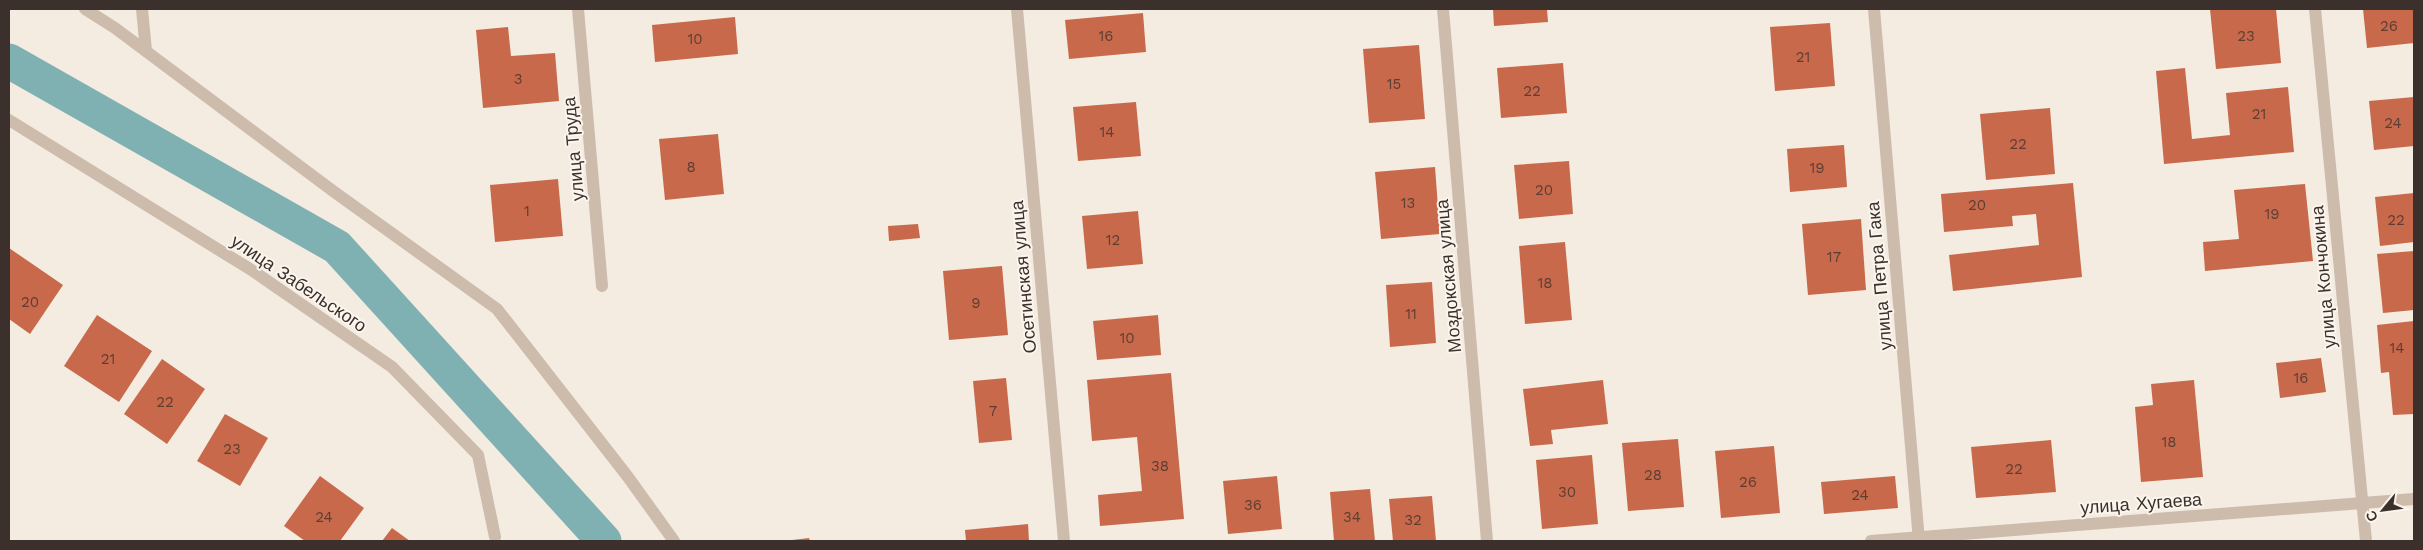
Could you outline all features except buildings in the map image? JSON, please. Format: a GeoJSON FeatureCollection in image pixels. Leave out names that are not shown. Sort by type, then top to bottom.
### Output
{"type":"FeatureCollection","features":[{"type":"Feature","properties":{"kind":"street"},"geometry":{"type":"LineString","coordinates":[[85,9],[146,51],[333,191],[497,309],[628,477],[674,541]]}},
{"type":"Feature","properties":{"kind":"street"},"geometry":{"type":"LineString","coordinates":[[142,9],[146,51]]}},
{"type":"Feature","properties":{"kind":"street","name":"улица Труда"},"geometry":{"type":"LineString","coordinates":[[578,9],[602,286]]}},
{"type":"Feature","properties":{"kind":"street","name":"Осетинская улица"},"geometry":{"type":"LineString","coordinates":[[1017,9],[1064,541]]}},
{"type":"Feature","properties":{"kind":"street","name":"Моздокская улица"},"geometry":{"type":"LineString","coordinates":[[1443,9],[1487,541]]}},
{"type":"Feature","properties":{"kind":"street","name":"улица Петра Гака"},"geometry":{"type":"LineString","coordinates":[[1874,9],[1919,539]]}},
{"type":"Feature","properties":{"kind":"street","name":"улица Кончокина"},"geometry":{"type":"LineString","coordinates":[[2315,9],[2366,541]]}},
{"type":"Feature","properties":{"kind":"street","name":"улица Забельского"},"geometry":{"type":"LineString","coordinates":[[9,120],[253,271],[392,367],[478,455],[495,537]]}},
{"type":"Feature","properties":{"kind":"street","name":"улица Хугаева"},"geometry":{"type":"LineString","coordinates":[[1871,541],[1919,539],[2414,500]]}},
{"type":"Feature","properties":{"kind":"waterway"},"geometry":{"type":"LineString","coordinates":[[9,61],[337,247],[604,541]]}}]}
